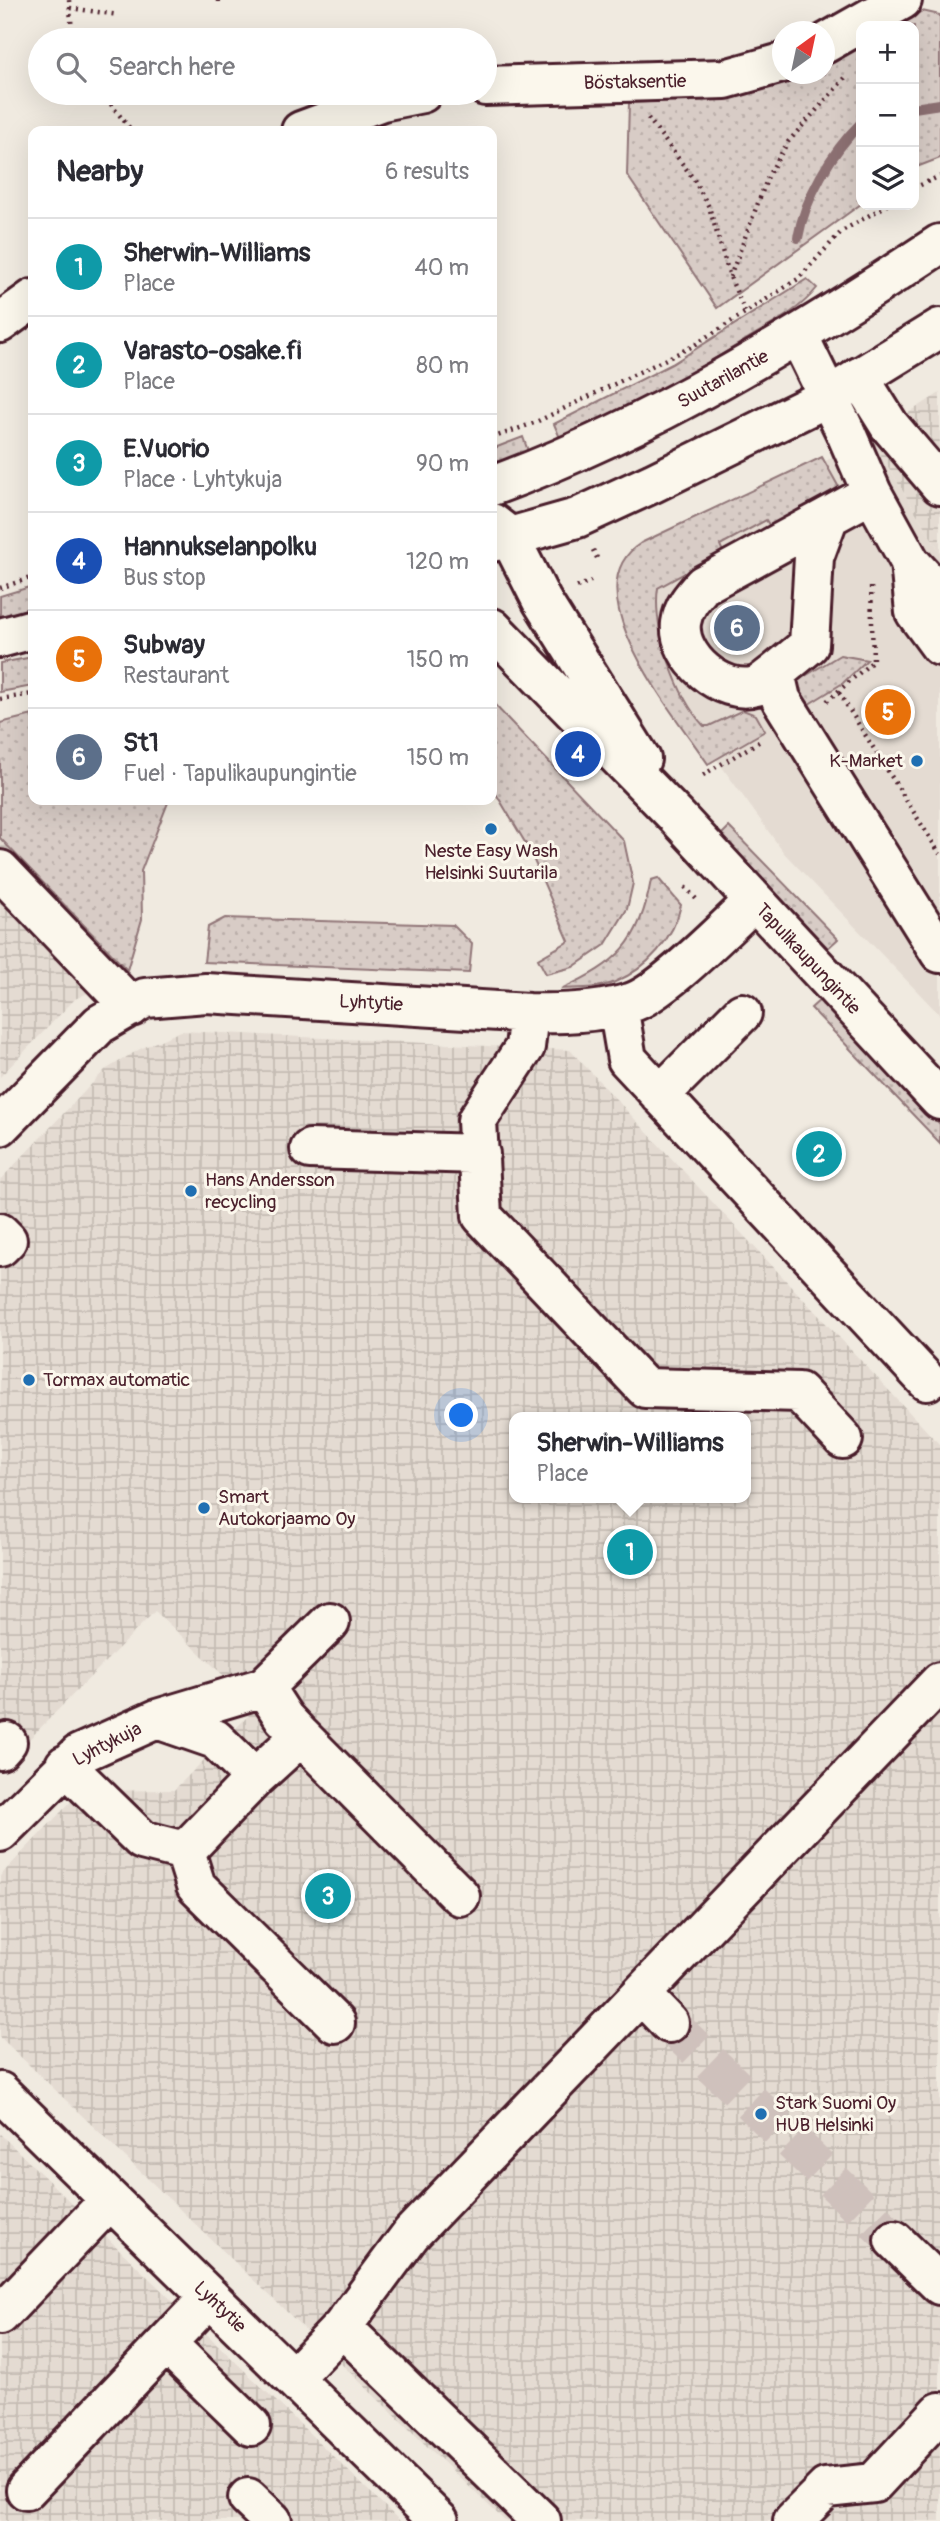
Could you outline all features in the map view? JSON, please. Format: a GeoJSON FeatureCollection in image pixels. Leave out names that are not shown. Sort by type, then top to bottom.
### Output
{"type":"FeatureCollection","features":[{"type":"Feature","properties":{"kind":"street"},"geometry":{"type":"LineString","coordinates":[[835,38],[902,0]]}},
{"type":"Feature","properties":{"kind":"street","name":"Böstaksentie"},"geometry":{"type":"LineString","coordinates":[[497,86],[640,84],[724,79],[772,66]]}},
{"type":"Feature","properties":{"kind":"street"},"geometry":{"type":"LineString","coordinates":[[314,126],[371,105]]}},
{"type":"Feature","properties":{"kind":"street","name":"Suutarilantie"},"geometry":{"type":"LineString","coordinates":[[497,484],[553,463],[660,414],[799,337],[940,244]]}},
{"type":"Feature","properties":{"kind":"street"},"geometry":{"type":"LineString","coordinates":[[0,323],[28,303]]}},
{"type":"Feature","properties":{"kind":"street"},"geometry":{"type":"LineString","coordinates":[[498,534],[578,518],[844,387],[940,328]]}},
{"type":"Feature","properties":{"kind":"street"},"geometry":{"type":"LineString","coordinates":[[799,337],[844,387],[889,425],[939,480]]}},
{"type":"Feature","properties":{"kind":"street"},"geometry":{"type":"LineString","coordinates":[[844,387],[872,493],[910,562],[940,595]]}},
{"type":"Feature","properties":{"kind":"street"},"geometry":{"type":"LineString","coordinates":[[828,519],[814,557],[809,645],[756,686],[732,687],[704,673],[687,647],[681,624],[689,600],[703,585],[872,493]]}},
{"type":"Feature","properties":{"kind":"street","name":"Tapulikaupungintie"},"geometry":{"type":"LineString","coordinates":[[498,534],[677,817]]}},
{"type":"Feature","properties":{"kind":"street"},"geometry":{"type":"LineString","coordinates":[[910,562],[915,612],[940,646]]}},
{"type":"Feature","properties":{"kind":"street","name":"Tapulikaupungintie"},"geometry":{"type":"LineString","coordinates":[[497,633],[677,817],[753,902],[940,1100]]}},
{"type":"Feature","properties":{"kind":"street"},"geometry":{"type":"LineString","coordinates":[[775,673],[781,699],[940,953]]}},
{"type":"Feature","properties":{"kind":"street"},"geometry":{"type":"LineString","coordinates":[[0,870],[131,1007]]}},
{"type":"Feature","properties":{"kind":"street","name":"Lyhtytie"},"geometry":{"type":"LineString","coordinates":[[0,1126],[100,1024],[145,998],[206,993],[568,1014],[632,1003],[654,991],[753,902]]}},
{"type":"Feature","properties":{"kind":"street"},"geometry":{"type":"LineString","coordinates":[[618,1006],[627,1059],[927,1381]]}},
{"type":"Feature","properties":{"kind":"street"},"geometry":{"type":"LineString","coordinates":[[529,1013],[525,1046],[477,1120],[482,1216],[645,1388],[799,1392],[843,1439]]}},
{"type":"Feature","properties":{"kind":"street"},"geometry":{"type":"LineString","coordinates":[[660,1094],[743,1013]]}},
{"type":"Feature","properties":{"kind":"street"},"geometry":{"type":"LineString","coordinates":[[310,1149],[480,1154]]}},
{"type":"Feature","properties":{"kind":"street"},"geometry":{"type":"LineString","coordinates":[[0,1233],[7,1240],[0,1247]]}},
{"type":"Feature","properties":{"kind":"street"},"geometry":{"type":"LineString","coordinates":[[330,1622],[264,1687],[284,1718],[460,1896]]}},
{"type":"Feature","properties":{"kind":"street"},"geometry":{"type":"LineString","coordinates":[[293,2378],[341,2327],[411,2234],[940,1682]]}},
{"type":"Feature","properties":{"kind":"street","name":"Lyhtykuja"},"geometry":{"type":"LineString","coordinates":[[0,1830],[79,1754],[157,1719],[264,1687]]}},
{"type":"Feature","properties":{"kind":"street"},"geometry":{"type":"LineString","coordinates":[[157,1719],[215,1739],[255,1778]]}},
{"type":"Feature","properties":{"kind":"street"},"geometry":{"type":"LineString","coordinates":[[184,1851],[255,1778],[301,1736]]}},
{"type":"Feature","properties":{"kind":"street"},"geometry":{"type":"LineString","coordinates":[[65,1765],[142,1840],[184,1851]]}},
{"type":"Feature","properties":{"kind":"street"},"geometry":{"type":"LineString","coordinates":[[184,1851],[196,1886],[335,2023]]}},
{"type":"Feature","properties":{"kind":"street"},"geometry":{"type":"LineString","coordinates":[[641,1994],[669,2023]]}},
{"type":"Feature","properties":{"kind":"street","name":"Lyhtytie"},"geometry":{"type":"LineString","coordinates":[[0,2092],[439,2521]]}},
{"type":"Feature","properties":{"kind":"street"},"geometry":{"type":"LineString","coordinates":[[0,2315],[110,2200]]}},
{"type":"Feature","properties":{"kind":"street"},"geometry":{"type":"LineString","coordinates":[[894,2240],[940,2285]]}},
{"type":"Feature","properties":{"kind":"street"},"geometry":{"type":"LineString","coordinates":[[26,2490],[210,2297]]}},
{"type":"Feature","properties":{"kind":"street"},"geometry":{"type":"LineString","coordinates":[[341,2327],[541,2521]]}},
{"type":"Feature","properties":{"kind":"street"},"geometry":{"type":"LineString","coordinates":[[166,2343],[251,2426]]}},
{"type":"Feature","properties":{"kind":"street"},"geometry":{"type":"LineString","coordinates":[[793,2521],[825,2488],[874,2483],[940,2412]]}},
{"type":"Feature","properties":{"kind":"path"},"geometry":{"type":"LineString","coordinates":[[69,0],[72,28]]}},
{"type":"Feature","properties":{"kind":"path"},"geometry":{"type":"LineString","coordinates":[[70,8],[118,15]]}},
{"type":"Feature","properties":{"kind":"path"},"geometry":{"type":"LineString","coordinates":[[730,277],[769,174],[788,142],[852,71]]}},
{"type":"Feature","properties":{"kind":"path"},"geometry":{"type":"LineString","coordinates":[[640,84],[644,111],[693,178],[709,208],[730,277],[746,312]]}},
{"type":"Feature","properties":{"kind":"path"},"geometry":{"type":"LineString","coordinates":[[112,105],[128,126]]}},
{"type":"Feature","properties":{"kind":"path"},"geometry":{"type":"LineString","coordinates":[[919,186],[940,176]]}},
{"type":"Feature","properties":{"kind":"path"},"geometry":{"type":"LineString","coordinates":[[497,437],[534,423],[693,346],[798,279],[842,231],[878,210]]}},
{"type":"Feature","properties":{"kind":"path"},"geometry":{"type":"LineString","coordinates":[[0,588],[28,579]]}},
{"type":"Feature","properties":{"kind":"path"},"geometry":{"type":"LineString","coordinates":[[839,693],[940,854]]}},
{"type":"Feature","properties":{"kind":"path"},"geometry":{"type":"LineString","coordinates":[[0,699],[28,695]]}},
{"type":"Feature","properties":{"kind":"shaded area"},"geometry":{"type":"Polygon","coordinates":[[[922,11],[940,15],[940,158],[919,166],[919,21],[903,21],[922,11]]]}},
{"type":"Feature","properties":{"kind":"shaded area"},"geometry":{"type":"Polygon","coordinates":[[[856,46],[856,208],[717,308],[627,175],[629,103],[710,99],[772,83],[835,84],[835,56],[856,46]]]}},
{"type":"Feature","properties":{"kind":"shaded area"},"geometry":{"type":"Polygon","coordinates":[[[807,279],[817,288],[802,304],[785,316],[632,404],[560,438],[554,424],[672,364],[807,279]]]}},
{"type":"Feature","properties":{"kind":"shaded area"},"geometry":{"type":"Polygon","coordinates":[[[940,393],[940,552],[870,437],[940,393]]]}},
{"type":"Feature","properties":{"kind":"shaded area"},"geometry":{"type":"Polygon","coordinates":[[[523,437],[528,451],[497,462],[497,447],[523,437]]]}},
{"type":"Feature","properties":{"kind":"shaded area"},"geometry":{"type":"Polygon","coordinates":[[[870,437],[940,552],[940,1015],[784,853],[694,728],[646,644],[649,566],[702,528],[870,437]]]}},
{"type":"Feature","properties":{"kind":"shaded area"},"geometry":{"type":"Polygon","coordinates":[[[822,457],[841,491],[771,528],[766,520],[720,545],[723,552],[658,588],[657,604],[663,641],[676,680],[694,714],[704,726],[709,726],[743,710],[756,715],[765,731],[708,764],[654,686],[636,654],[622,621],[616,591],[622,564],[641,543],[822,457]]]}},
{"type":"Feature","properties":{"kind":"shaded area"},"geometry":{"type":"Polygon","coordinates":[[[28,588],[28,612],[0,617],[0,596],[28,588]]]}},
{"type":"Feature","properties":{"kind":"shaded area"},"geometry":{"type":"Polygon","coordinates":[[[840,655],[867,660],[843,683],[809,704],[792,684],[840,655]]]}},
{"type":"Feature","properties":{"kind":"shaded area"},"geometry":{"type":"Polygon","coordinates":[[[28,658],[28,687],[0,692],[0,663],[28,658]]]}},
{"type":"Feature","properties":{"kind":"shaded area"},"geometry":{"type":"Polygon","coordinates":[[[497,707],[624,841],[633,883],[627,909],[605,945],[573,967],[546,974],[538,959],[569,941],[529,849],[497,795],[497,707]]]}},
{"type":"Feature","properties":{"kind":"shaded area"},"geometry":{"type":"Polygon","coordinates":[[[28,716],[28,805],[167,805],[141,871],[142,919],[127,970],[0,838],[0,723],[28,716]]]}},
{"type":"Feature","properties":{"kind":"shaded area"},"geometry":{"type":"Polygon","coordinates":[[[729,827],[838,939],[828,948],[720,836],[729,827]]]}},
{"type":"Feature","properties":{"kind":"shaded area"},"geometry":{"type":"Polygon","coordinates":[[[0,838],[129,974],[75,999],[0,1077],[0,838]]]}},
{"type":"Feature","properties":{"kind":"shaded area"},"geometry":{"type":"Polygon","coordinates":[[[658,878],[681,905],[672,929],[657,951],[638,969],[615,982],[596,987],[561,989],[598,970],[623,948],[640,920],[651,880],[658,878]]]}},
{"type":"Feature","properties":{"kind":"shaded area"},"geometry":{"type":"Polygon","coordinates":[[[225,918],[453,925],[472,944],[469,973],[204,962],[208,927],[225,918]]]}},
{"type":"Feature","properties":{"kind":"shaded area"},"geometry":{"type":"Polygon","coordinates":[[[821,999],[940,1124],[940,1143],[811,1008],[821,999]]]}},
{"type":"Feature","properties":{"kind":"shaded area"},"geometry":{"type":"Polygon","coordinates":[[[181,1031],[570,1050],[940,1445],[940,2521],[505,2521],[0,2037],[0,1876],[81,1791],[174,1790],[257,1707],[155,1611],[0,1769],[0,1180],[105,1070],[140,1049],[181,1031]]]}},
{"type":"Feature","properties":{"kind":"shaded area"},"geometry":{"type":"Polygon","coordinates":[[[0,2134],[400,2521],[0,2521],[0,2134]]]}},
{"type":"Feature","properties":{"kind":"waterway"},"geometry":{"type":"LineString","coordinates":[[919,107],[940,104]]}},
{"type":"Feature","properties":{"kind":"waterway"},"geometry":{"type":"LineString","coordinates":[[798,238],[801,223],[821,176],[839,148],[856,128]]}},
{"type":"Feature","properties":{"kind":"tunnel"},"geometry":{"type":"LineString","coordinates":[[669,2023],[894,2240]]}},
{"type":"Feature","properties":{"kind":"place","name":"St1"},"geometry":{"type":"Point","coordinates":[737,628]}},
{"type":"Feature","properties":{"kind":"place","name":"Subway"},"geometry":{"type":"Point","coordinates":[888,712]}},
{"type":"Feature","properties":{"kind":"place","name":"Hannukselanpolku"},"geometry":{"type":"Point","coordinates":[578,754]}},
{"type":"Feature","properties":{"kind":"place","name":"K-Market"},"geometry":{"type":"Point","coordinates":[917,761]}},
{"type":"Feature","properties":{"kind":"place","name":"Neste Easy Wash Helsinki Suutarila"},"geometry":{"type":"Point","coordinates":[491,829]}},
{"type":"Feature","properties":{"kind":"place","name":"Varasto-osake.fi"},"geometry":{"type":"Point","coordinates":[819,1154]}},
{"type":"Feature","properties":{"kind":"place","name":"Hans Andersson recycling"},"geometry":{"type":"Point","coordinates":[191,1191]}},
{"type":"Feature","properties":{"kind":"place","name":"Tormax automatic"},"geometry":{"type":"Point","coordinates":[29,1380]}},
{"type":"Feature","properties":{"kind":"place","name":"Smart Autokorjaamo Oy"},"geometry":{"type":"Point","coordinates":[204,1508]}},
{"type":"Feature","properties":{"kind":"place","name":"Sherwin-Williams"},"geometry":{"type":"Point","coordinates":[630,1552]}},
{"type":"Feature","properties":{"kind":"place","name":"E.Vuorio"},"geometry":{"type":"Point","coordinates":[328,1896]}},
{"type":"Feature","properties":{"kind":"place","name":"Stark Suomi Oy HUB Helsinki"},"geometry":{"type":"Point","coordinates":[761,2114]}}]}
